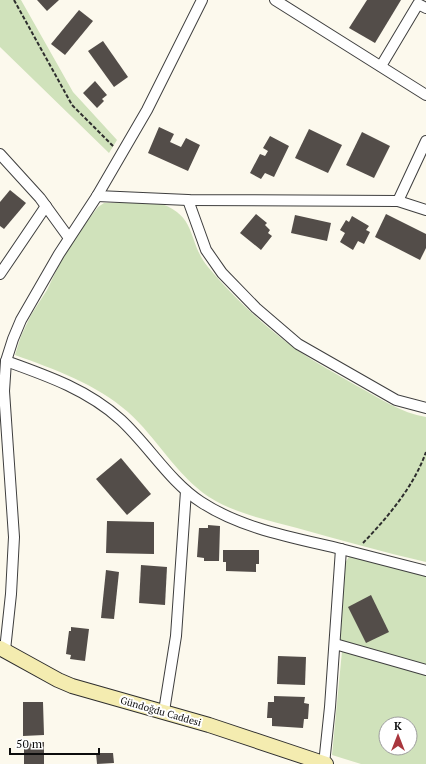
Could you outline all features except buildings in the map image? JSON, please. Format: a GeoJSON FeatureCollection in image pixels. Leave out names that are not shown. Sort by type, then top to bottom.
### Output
{"type":"FeatureCollection","features":[{"type":"Feature","properties":{"kind":"street"},"geometry":{"type":"LineString","coordinates":[[2,649],[11,594],[14,537],[4,391],[6,361],[21,320],[69,238],[122,155],[147,110],[202,0]]}},
{"type":"Feature","properties":{"kind":"street"},"geometry":{"type":"LineString","coordinates":[[275,0],[426,95]]}},
{"type":"Feature","properties":{"kind":"street"},"geometry":{"type":"LineString","coordinates":[[381,66],[418,4],[426,8]]}},
{"type":"Feature","properties":{"kind":"street"},"geometry":{"type":"LineString","coordinates":[[398,201],[426,141]]}},
{"type":"Feature","properties":{"kind":"street"},"geometry":{"type":"LineString","coordinates":[[0,154],[26,181],[69,238]]}},
{"type":"Feature","properties":{"kind":"street"},"geometry":{"type":"LineString","coordinates":[[97,196],[188,200],[398,201],[426,210]]}},
{"type":"Feature","properties":{"kind":"street"},"geometry":{"type":"LineString","coordinates":[[188,200],[206,250],[222,273],[256,308],[298,344],[396,400],[426,408]]}},
{"type":"Feature","properties":{"kind":"street"},"geometry":{"type":"LineString","coordinates":[[0,274],[46,206]]}},
{"type":"Feature","properties":{"kind":"street"},"geometry":{"type":"LineString","coordinates":[[6,361],[50,376],[100,403],[121,420],[186,492],[218,512],[271,531],[426,571]]}},
{"type":"Feature","properties":{"kind":"street"},"geometry":{"type":"LineString","coordinates":[[164,711],[176,636],[186,492]]}},
{"type":"Feature","properties":{"kind":"street"},"geometry":{"type":"LineString","coordinates":[[324,764],[330,707],[341,549]]}},
{"type":"Feature","properties":{"kind":"street"},"geometry":{"type":"LineString","coordinates":[[334,644],[426,670]]}},
{"type":"Feature","properties":{"kind":"street","name":"Gündoğdu Caddesi"},"geometry":{"type":"LineString","coordinates":[[2,649],[58,680],[72,686],[164,711],[324,764]]}},
{"type":"Feature","properties":{"kind":"path"},"geometry":{"type":"LineString","coordinates":[[14,0],[72,104],[122,155]]}},
{"type":"Feature","properties":{"kind":"path"},"geometry":{"type":"LineString","coordinates":[[354,552],[381,525],[422,464],[426,452]]}},
{"type":"Feature","properties":{"kind":"green space"},"geometry":{"type":"Polygon","coordinates":[[[0,0],[21,0],[73,92],[117,140],[109,153],[0,47],[0,0]]]}},
{"type":"Feature","properties":{"kind":"green space"},"geometry":{"type":"Polygon","coordinates":[[[156,202],[170,207],[186,221],[201,257],[208,267],[250,312],[285,341],[297,350],[382,400],[399,409],[426,417],[426,562],[264,519],[219,503],[197,488],[186,478],[138,422],[116,402],[74,378],[15,355],[21,336],[31,315],[47,290],[68,246],[98,207],[104,203],[156,202]]]}},
{"type":"Feature","properties":{"kind":"green space"},"geometry":{"type":"Polygon","coordinates":[[[350,555],[426,575],[426,665],[344,642],[340,639],[344,565],[350,555]]]}},
{"type":"Feature","properties":{"kind":"green space"},"geometry":{"type":"Polygon","coordinates":[[[342,651],[426,675],[426,764],[361,764],[332,755],[342,651]]]}}]}
